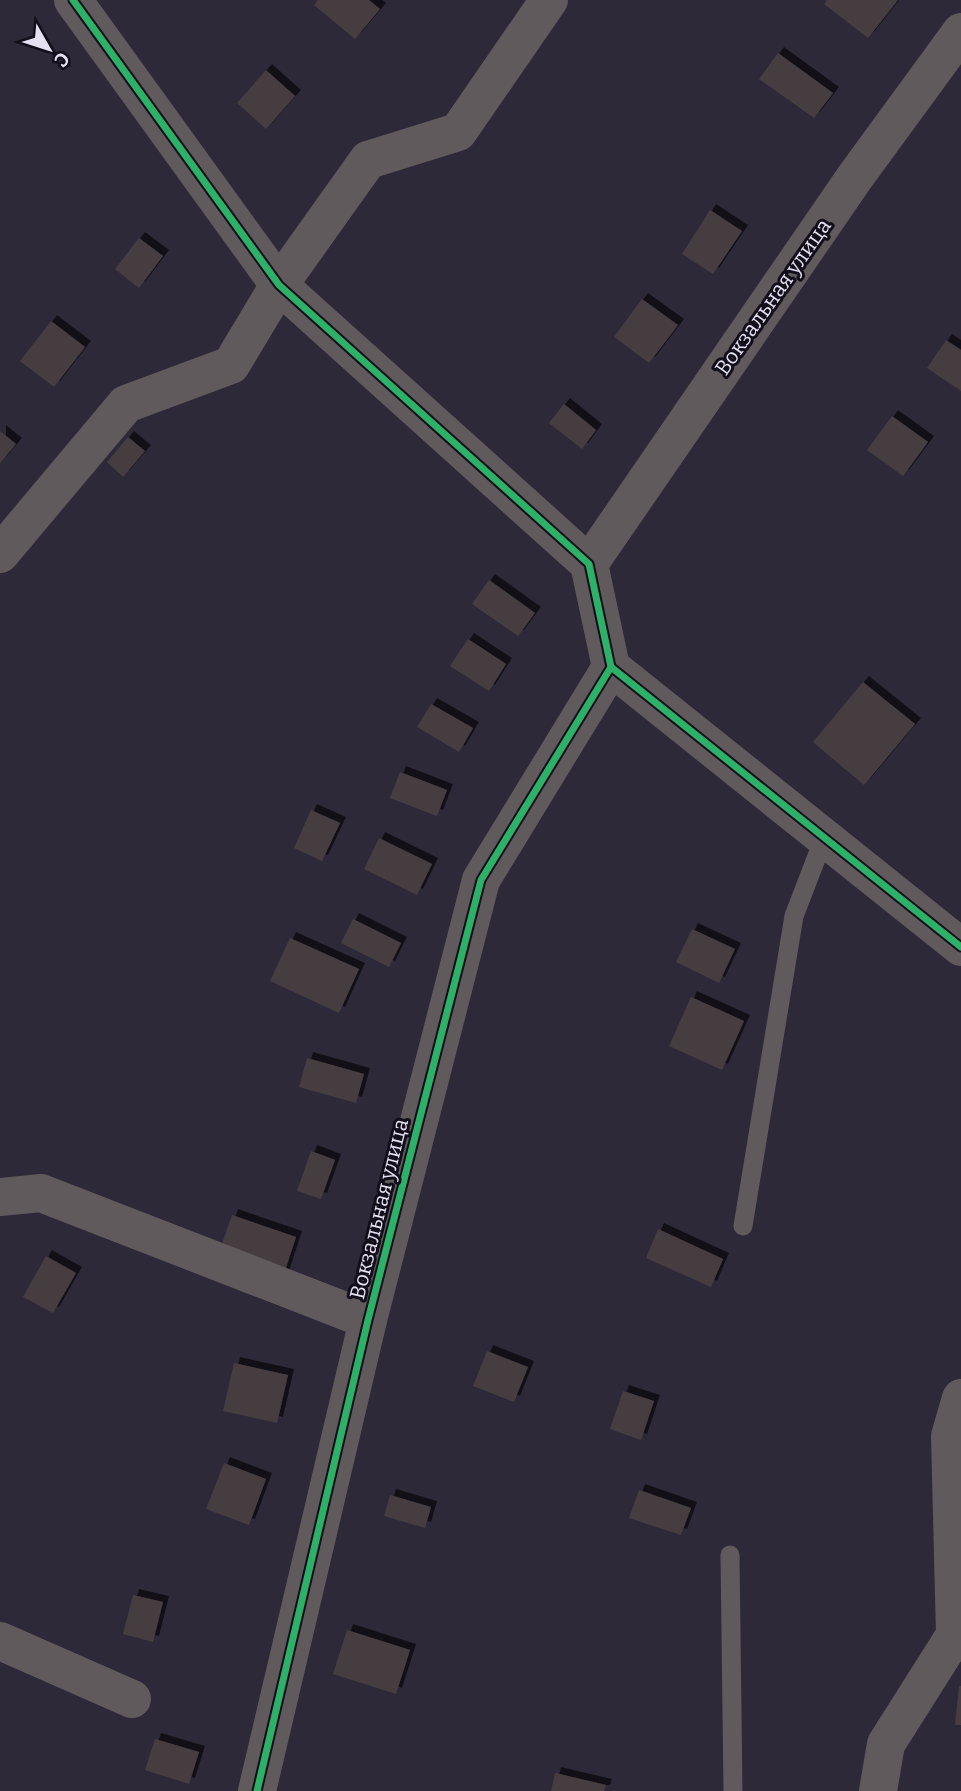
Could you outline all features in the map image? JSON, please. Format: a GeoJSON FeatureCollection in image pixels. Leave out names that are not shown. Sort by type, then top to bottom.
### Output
{"type":"FeatureCollection","features":[{"type":"Feature","properties":{"kind":"street"},"geometry":{"type":"LineString","coordinates":[[73,0],[279,285],[589,564],[611,667],[961,947]]}},
{"type":"Feature","properties":{"kind":"street"},"geometry":{"type":"LineString","coordinates":[[0,554],[126,404],[231,365],[279,285],[368,160],[458,132],[549,0]]}},
{"type":"Feature","properties":{"kind":"street","name":"Вокзальная улица"},"geometry":{"type":"LineString","coordinates":[[589,564],[856,177],[961,32]]}},
{"type":"Feature","properties":{"kind":"street","name":"Вокзальная улица"},"geometry":{"type":"LineString","coordinates":[[257,1791],[368,1320],[481,880],[611,667]]}},
{"type":"Feature","properties":{"kind":"street"},"geometry":{"type":"LineString","coordinates":[[0,1197],[41,1193],[368,1320]]}},
{"type":"Feature","properties":{"kind":"street"},"geometry":{"type":"LineString","coordinates":[[878,1791],[886,1744],[955,1635],[950,1436],[961,1398]]}},
{"type":"Feature","properties":{"kind":"street"},"geometry":{"type":"LineString","coordinates":[[0,1641],[132,1699]]}},
{"type":"Feature","properties":{"kind":"lane"},"geometry":{"type":"LineString","coordinates":[[743,1226],[794,916],[824,838]]}},
{"type":"Feature","properties":{"kind":"lane"},"geometry":{"type":"LineString","coordinates":[[730,1555],[733,1791]]}},
{"type":"Feature","properties":{"kind":"building"},"geometry":{"type":"Polygon","coordinates":[[[318,0],[369,0],[380,9],[355,39],[314,5],[318,0]]]}},
{"type":"Feature","properties":{"kind":"building"},"geometry":{"type":"Polygon","coordinates":[[[827,0],[898,0],[868,38],[824,4],[827,0]]]}},
{"type":"Feature","properties":{"kind":"building"},"geometry":{"type":"Polygon","coordinates":[[[778,53],[833,93],[814,118],[759,79],[778,53]]]}},
{"type":"Feature","properties":{"kind":"building"},"geometry":{"type":"Polygon","coordinates":[[[266,70],[295,96],[266,129],[237,103],[266,70]]]}},
{"type":"Feature","properties":{"kind":"building"},"geometry":{"type":"Polygon","coordinates":[[[710,210],[742,231],[713,274],[682,254],[710,210]]]}},
{"type":"Feature","properties":{"kind":"building"},"geometry":{"type":"Polygon","coordinates":[[[139,238],[163,256],[139,288],[115,269],[139,238]]]}},
{"type":"Feature","properties":{"kind":"building"},"geometry":{"type":"Polygon","coordinates":[[[642,299],[678,325],[649,363],[614,337],[642,299]]]}},
{"type":"Feature","properties":{"kind":"building"},"geometry":{"type":"Polygon","coordinates":[[[51,321],[85,347],[54,387],[20,361],[51,321]]]}},
{"type":"Feature","properties":{"kind":"building"},"geometry":{"type":"Polygon","coordinates":[[[946,340],[961,350],[961,391],[927,368],[946,340]]]}},
{"type":"Feature","properties":{"kind":"building"},"geometry":{"type":"Polygon","coordinates":[[[564,404],[596,430],[582,449],[549,423],[564,404]]]}},
{"type":"Feature","properties":{"kind":"building"},"geometry":{"type":"Polygon","coordinates":[[[892,416],[928,442],[903,476],[867,450],[892,416]]]}},
{"type":"Feature","properties":{"kind":"building"},"geometry":{"type":"Polygon","coordinates":[[[0,431],[16,444],[0,463],[0,431]]]}},
{"type":"Feature","properties":{"kind":"building"},"geometry":{"type":"Polygon","coordinates":[[[128,437],[145,451],[123,477],[107,462],[128,437]]]}},
{"type":"Feature","properties":{"kind":"building"},"geometry":{"type":"Polygon","coordinates":[[[489,580],[535,613],[518,636],[472,604],[489,580]]]}},
{"type":"Feature","properties":{"kind":"building"},"geometry":{"type":"Polygon","coordinates":[[[468,639],[506,664],[489,691],[450,666],[468,639]]]}},
{"type":"Feature","properties":{"kind":"building"},"geometry":{"type":"Polygon","coordinates":[[[863,682],[915,724],[864,785],[813,742],[863,682]]]}},
{"type":"Feature","properties":{"kind":"building"},"geometry":{"type":"Polygon","coordinates":[[[431,704],[473,728],[459,752],[417,727],[431,704]]]}},
{"type":"Feature","properties":{"kind":"building"},"geometry":{"type":"Polygon","coordinates":[[[400,772],[447,790],[437,816],[390,798],[400,772]]]}},
{"type":"Feature","properties":{"kind":"building"},"geometry":{"type":"Polygon","coordinates":[[[311,810],[340,823],[322,861],[294,848],[311,810]]]}},
{"type":"Feature","properties":{"kind":"building"},"geometry":{"type":"Polygon","coordinates":[[[379,838],[432,864],[417,895],[364,869],[379,838]]]}},
{"type":"Feature","properties":{"kind":"building"},"geometry":{"type":"Polygon","coordinates":[[[353,919],[401,943],[389,967],[341,943],[353,919]]]}},
{"type":"Feature","properties":{"kind":"building"},"geometry":{"type":"Polygon","coordinates":[[[692,929],[735,949],[719,983],[676,962],[692,929]]]}},
{"type":"Feature","properties":{"kind":"building"},"geometry":{"type":"Polygon","coordinates":[[[290,938],[359,969],[339,1013],[270,981],[290,938]]]}},
{"type":"Feature","properties":{"kind":"building"},"geometry":{"type":"Polygon","coordinates":[[[691,997],[744,1021],[722,1070],[669,1046],[691,997]]]}},
{"type":"Feature","properties":{"kind":"building"},"geometry":{"type":"Polygon","coordinates":[[[307,1058],[364,1074],[356,1103],[299,1087],[307,1058]]]}},
{"type":"Feature","properties":{"kind":"building"},"geometry":{"type":"Polygon","coordinates":[[[311,1151],[335,1160],[321,1199],[297,1191],[311,1151]]]}},
{"type":"Feature","properties":{"kind":"building"},"geometry":{"type":"Polygon","coordinates":[[[232,1215],[296,1237],[282,1280],[217,1258],[232,1215]]]}},
{"type":"Feature","properties":{"kind":"building"},"geometry":{"type":"Polygon","coordinates":[[[658,1229],[723,1259],[711,1287],[646,1258],[658,1229]]]}},
{"type":"Feature","properties":{"kind":"building"},"geometry":{"type":"Polygon","coordinates":[[[46,1256],[76,1273],[53,1313],[23,1297],[46,1256]]]}},
{"type":"Feature","properties":{"kind":"building"},"geometry":{"type":"Polygon","coordinates":[[[487,1351],[528,1367],[514,1402],[473,1386],[487,1351]]]}},
{"type":"Feature","properties":{"kind":"building"},"geometry":{"type":"Polygon","coordinates":[[[234,1363],[288,1375],[277,1423],[223,1411],[234,1363]]]}},
{"type":"Feature","properties":{"kind":"building"},"geometry":{"type":"Polygon","coordinates":[[[623,1391],[654,1401],[641,1440],[610,1429],[623,1391]]]}},
{"type":"Feature","properties":{"kind":"building"},"geometry":{"type":"Polygon","coordinates":[[[224,1463],[266,1479],[249,1525],[206,1509],[224,1463]]]}},
{"type":"Feature","properties":{"kind":"building"},"geometry":{"type":"Polygon","coordinates":[[[639,1490],[691,1508],[681,1535],[629,1518],[639,1490]]]}},
{"type":"Feature","properties":{"kind":"building"},"geometry":{"type":"Polygon","coordinates":[[[390,1495],[431,1507],[425,1528],[384,1516],[390,1495]]]}},
{"type":"Feature","properties":{"kind":"building"},"geometry":{"type":"Polygon","coordinates":[[[133,1595],[163,1602],[153,1642],[123,1634],[133,1595]]]}},
{"type":"Feature","properties":{"kind":"building"},"geometry":{"type":"Polygon","coordinates":[[[347,1630],[410,1650],[396,1694],[333,1674],[347,1630]]]}},
{"type":"Feature","properties":{"kind":"building"},"geometry":{"type":"Polygon","coordinates":[[[959,1686],[961,1725],[955,1725],[959,1686]]]}},
{"type":"Feature","properties":{"kind":"building"},"geometry":{"type":"Polygon","coordinates":[[[155,1739],[199,1752],[189,1784],[145,1770],[155,1739]]]}},
{"type":"Feature","properties":{"kind":"building"},"geometry":{"type":"Polygon","coordinates":[[[555,1773],[606,1785],[604,1791],[551,1791],[555,1773]]]}},
{"type":"Feature","properties":{"kind":"cycle path"},"geometry":{"type":"LineString","coordinates":[[73,0],[279,285],[589,564],[611,667],[961,947]]}},
{"type":"Feature","properties":{"kind":"cycle path"},"geometry":{"type":"LineString","coordinates":[[257,1791],[368,1320],[481,880],[611,667]]}}]}
